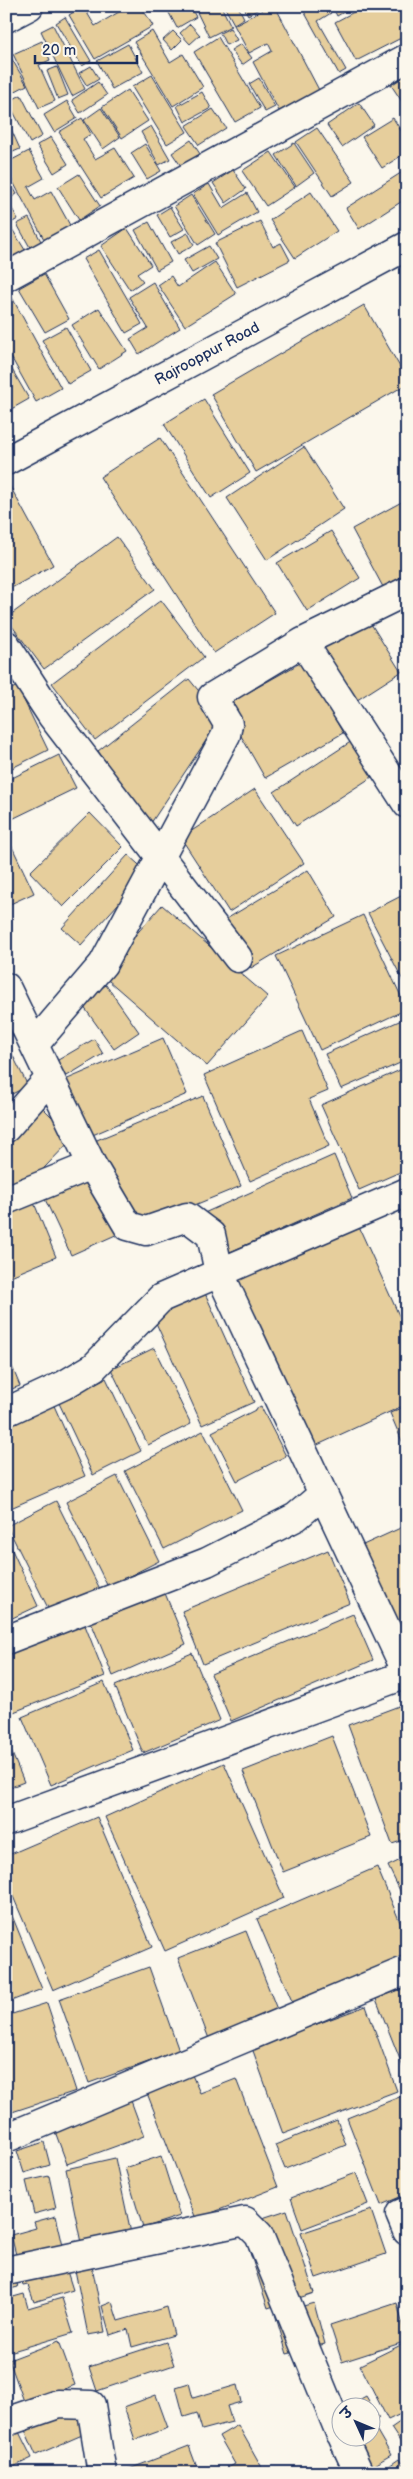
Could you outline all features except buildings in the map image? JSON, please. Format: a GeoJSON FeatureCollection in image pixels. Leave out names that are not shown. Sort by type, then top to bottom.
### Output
{"type":"FeatureCollection","features":[{"type":"Feature","properties":{"kind":"street"},"geometry":{"type":"LineString","coordinates":[[6,18],[29,6]]}},
{"type":"Feature","properties":{"kind":"street"},"geometry":{"type":"LineString","coordinates":[[6,277],[407,58]]}},
{"type":"Feature","properties":{"kind":"street","name":"Rajrooppur Road"},"geometry":{"type":"LineString","coordinates":[[6,461],[407,246]]}},
{"type":"Feature","properties":{"kind":"street"},"geometry":{"type":"LineString","coordinates":[[21,1032],[73,1002],[102,964],[226,735],[228,724],[212,697],[303,642],[407,591]]}},
{"type":"Feature","properties":{"kind":"street"},"geometry":{"type":"LineString","coordinates":[[303,642],[407,804]]}},
{"type":"Feature","properties":{"kind":"street"},"geometry":{"type":"LineString","coordinates":[[6,645],[52,716],[238,958]]}},
{"type":"Feature","properties":{"kind":"street"},"geometry":{"type":"LineString","coordinates":[[6,987],[21,1032],[50,1078],[92,1166],[128,1226],[146,1231],[187,1217],[211,1235],[219,1272],[407,1673],[6,1821]]}},
{"type":"Feature","properties":{"kind":"street"},"geometry":{"type":"LineString","coordinates":[[6,1128],[50,1078]]}},
{"type":"Feature","properties":{"kind":"street"},"geometry":{"type":"LineString","coordinates":[[6,1200],[92,1166]]}},
{"type":"Feature","properties":{"kind":"street"},"geometry":{"type":"LineString","coordinates":[[6,1412],[64,1385],[94,1367],[161,1298],[407,1192]]}},
{"type":"Feature","properties":{"kind":"street"},"geometry":{"type":"LineString","coordinates":[[6,1640],[207,1562],[296,1517],[323,1494]]}},
{"type":"Feature","properties":{"kind":"street"},"geometry":{"type":"LineString","coordinates":[[6,2138],[407,1970]]}},
{"type":"Feature","properties":{"kind":"street"},"geometry":{"type":"LineString","coordinates":[[407,2211],[400,2214],[407,2231]]}},
{"type":"Feature","properties":{"kind":"street"},"geometry":{"type":"LineString","coordinates":[[6,2271],[245,2222],[259,2235],[330,2409]]}},
{"type":"Feature","properties":{"kind":"street"},"geometry":{"type":"LineString","coordinates":[[6,2422],[58,2404],[91,2405],[102,2473]]}},
{"type":"Feature","properties":{"kind":"street"},"geometry":{"type":"LineString","coordinates":[[347,2446],[359,2473]]}}]}
